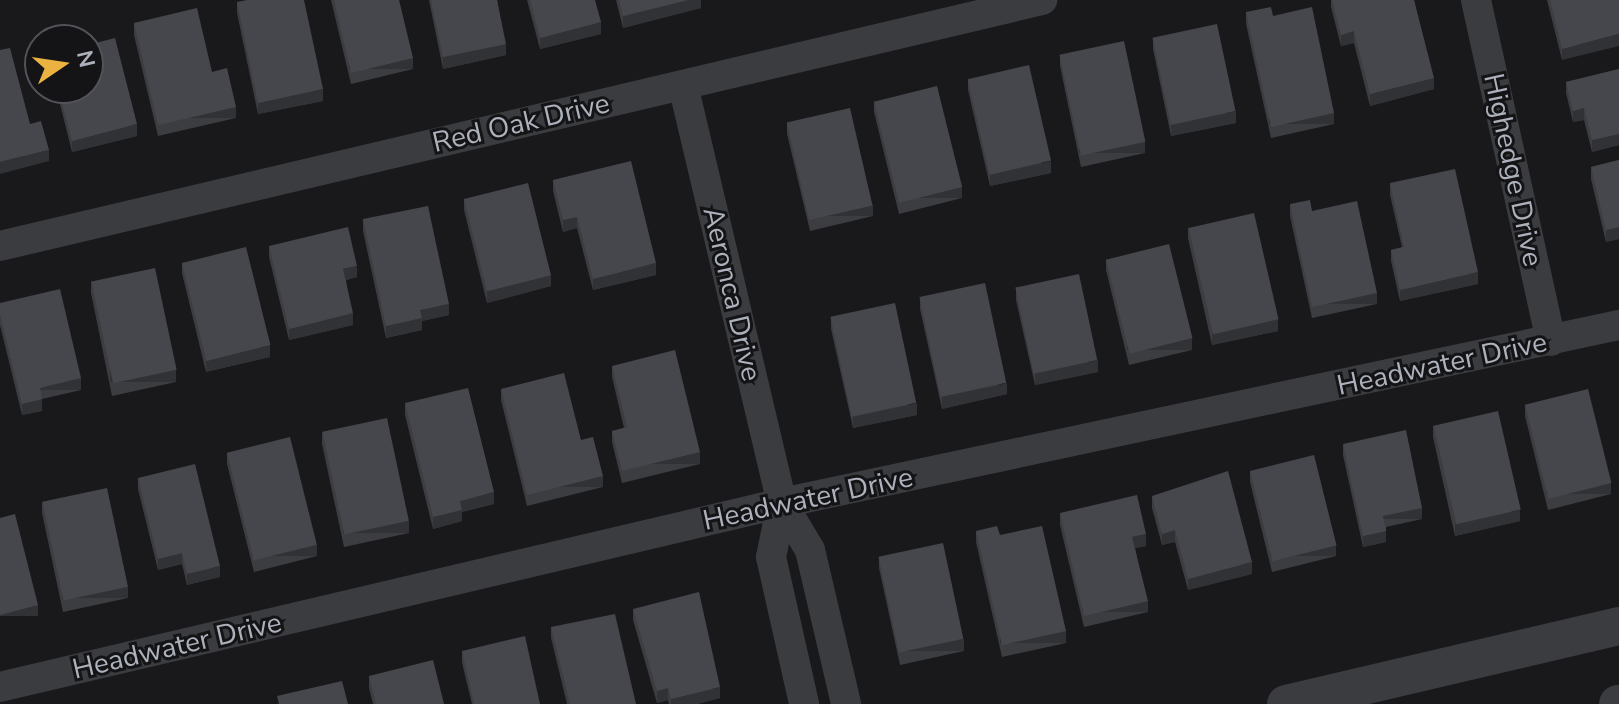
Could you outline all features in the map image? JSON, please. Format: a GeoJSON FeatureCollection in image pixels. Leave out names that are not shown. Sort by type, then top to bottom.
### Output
{"type":"FeatureCollection","features":[{"type":"Feature","properties":{"kind":"street","name":"Red Oak Drive"},"geometry":{"type":"LineString","coordinates":[[0,246],[683,85],[966,9],[1042,0]]}},
{"type":"Feature","properties":{"kind":"street","name":"Highedge Drive"},"geometry":{"type":"LineString","coordinates":[[1476,0],[1551,341]]}},
{"type":"Feature","properties":{"kind":"street","name":"Aeronca Drive"},"geometry":{"type":"LineString","coordinates":[[683,85],[782,503],[810,550],[846,704]]}},
{"type":"Feature","properties":{"kind":"street","name":"Headwater Drive"},"geometry":{"type":"LineString","coordinates":[[0,687],[782,503],[1619,325]]}},
{"type":"Feature","properties":{"kind":"street","name":"Aeronca Drive"},"geometry":{"type":"LineString","coordinates":[[782,503],[771,557],[804,704]]}},
{"type":"Feature","properties":{"kind":"street"},"geometry":{"type":"LineString","coordinates":[[1286,704],[1619,626]]}},
{"type":"Feature","properties":{"kind":"building"},"geometry":{"type":"Polygon","coordinates":[[[304,0],[323,89],[258,103],[237,2],[304,0]]]}},
{"type":"Feature","properties":{"kind":"building"},"geometry":{"type":"Polygon","coordinates":[[[334,0],[399,0],[413,58],[351,73],[334,0]]]}},
{"type":"Feature","properties":{"kind":"building"},"geometry":{"type":"Polygon","coordinates":[[[431,0],[497,0],[506,44],[443,57],[431,0]]]}},
{"type":"Feature","properties":{"kind":"building"},"geometry":{"type":"Polygon","coordinates":[[[530,0],[595,0],[601,22],[540,38],[530,0]]]}},
{"type":"Feature","properties":{"kind":"building"},"geometry":{"type":"Polygon","coordinates":[[[619,0],[688,0],[623,16],[619,0]]]}},
{"type":"Feature","properties":{"kind":"building"},"geometry":{"type":"Polygon","coordinates":[[[1332,0],[1414,0],[1434,78],[1370,94],[1354,31],[1341,35],[1332,0]]]}},
{"type":"Feature","properties":{"kind":"building"},"geometry":{"type":"Polygon","coordinates":[[[1550,0],[1619,0],[1619,34],[1562,49],[1550,0]]]}},
{"type":"Feature","properties":{"kind":"building"},"geometry":{"type":"Polygon","coordinates":[[[1271,7],[1273,16],[1312,7],[1334,113],[1271,127],[1246,12],[1271,7]]]}},
{"type":"Feature","properties":{"kind":"building"},"geometry":{"type":"Polygon","coordinates":[[[197,8],[212,72],[227,68],[236,107],[158,125],[134,23],[197,8]]]}},
{"type":"Feature","properties":{"kind":"building"},"geometry":{"type":"Polygon","coordinates":[[[1217,24],[1236,111],[1171,125],[1152,38],[1217,24]]]}},
{"type":"Feature","properties":{"kind":"building"},"geometry":{"type":"Polygon","coordinates":[[[115,38],[137,124],[72,141],[62,104],[104,104],[104,41],[115,38]]]}},
{"type":"Feature","properties":{"kind":"building"},"geometry":{"type":"Polygon","coordinates":[[[1124,41],[1145,142],[1081,155],[1059,55],[1124,41]]]}},
{"type":"Feature","properties":{"kind":"building"},"geometry":{"type":"Polygon","coordinates":[[[10,48],[30,124],[41,121],[49,150],[0,162],[0,50],[10,48]]]}},
{"type":"Feature","properties":{"kind":"building"},"geometry":{"type":"Polygon","coordinates":[[[1029,65],[1051,160],[990,175],[968,79],[1029,65]]]}},
{"type":"Feature","properties":{"kind":"building"},"geometry":{"type":"Polygon","coordinates":[[[1619,69],[1619,134],[1592,140],[1584,108],[1573,111],[1566,82],[1619,69]]]}},
{"type":"Feature","properties":{"kind":"building"},"geometry":{"type":"Polygon","coordinates":[[[937,86],[962,187],[899,203],[874,102],[937,86]]]}},
{"type":"Feature","properties":{"kind":"building"},"geometry":{"type":"Polygon","coordinates":[[[850,108],[872,205],[809,220],[787,123],[850,108]]]}},
{"type":"Feature","properties":{"kind":"building"},"geometry":{"type":"Polygon","coordinates":[[[1619,160],[1619,227],[1606,230],[1591,167],[1619,160]]]}},
{"type":"Feature","properties":{"kind":"building"},"geometry":{"type":"Polygon","coordinates":[[[631,161],[656,263],[593,279],[577,217],[563,220],[553,180],[631,161]]]}},
{"type":"Feature","properties":{"kind":"building"},"geometry":{"type":"Polygon","coordinates":[[[1455,169],[1478,272],[1400,290],[1391,250],[1404,247],[1390,183],[1455,169]]]}},
{"type":"Feature","properties":{"kind":"building"},"geometry":{"type":"Polygon","coordinates":[[[528,183],[551,275],[487,291],[464,199],[528,183]]]}},
{"type":"Feature","properties":{"kind":"building"},"geometry":{"type":"Polygon","coordinates":[[[1310,200],[1312,211],[1357,201],[1377,293],[1312,307],[1290,204],[1310,200]]]}},
{"type":"Feature","properties":{"kind":"building"},"geometry":{"type":"Polygon","coordinates":[[[428,206],[449,304],[420,310],[422,318],[386,326],[363,219],[428,206]]]}},
{"type":"Feature","properties":{"kind":"building"},"geometry":{"type":"Polygon","coordinates":[[[1254,213],[1279,319],[1213,334],[1189,228],[1254,213]]]}},
{"type":"Feature","properties":{"kind":"building"},"geometry":{"type":"Polygon","coordinates":[[[348,227],[357,266],[343,269],[353,313],[289,329],[269,246],[348,227]]]}},
{"type":"Feature","properties":{"kind":"building"},"geometry":{"type":"Polygon","coordinates":[[[1169,244],[1192,338],[1129,354],[1106,260],[1169,244]]]}},
{"type":"Feature","properties":{"kind":"building"},"geometry":{"type":"Polygon","coordinates":[[[246,247],[270,345],[206,361],[182,263],[246,247]]]}},
{"type":"Feature","properties":{"kind":"building"},"geometry":{"type":"Polygon","coordinates":[[[155,268],[177,370],[113,383],[91,282],[155,268]]]}},
{"type":"Feature","properties":{"kind":"building"},"geometry":{"type":"Polygon","coordinates":[[[1079,274],[1097,360],[1034,374],[1015,288],[1079,274]]]}},
{"type":"Feature","properties":{"kind":"building"},"geometry":{"type":"Polygon","coordinates":[[[985,283],[1006,383],[941,397],[919,297],[985,283]]]}},
{"type":"Feature","properties":{"kind":"building"},"geometry":{"type":"Polygon","coordinates":[[[60,289],[81,378],[40,388],[42,399],[22,404],[0,303],[60,289]]]}},
{"type":"Feature","properties":{"kind":"building"},"geometry":{"type":"Polygon","coordinates":[[[895,303],[916,403],[852,416],[830,317],[895,303]]]}},
{"type":"Feature","properties":{"kind":"building"},"geometry":{"type":"Polygon","coordinates":[[[675,350],[700,452],[622,471],[612,431],[627,427],[612,366],[675,350]]]}},
{"type":"Feature","properties":{"kind":"building"},"geometry":{"type":"Polygon","coordinates":[[[564,373],[581,440],[593,437],[603,476],[527,495],[501,389],[564,373]]]}},
{"type":"Feature","properties":{"kind":"building"},"geometry":{"type":"Polygon","coordinates":[[[468,388],[494,492],[460,501],[462,510],[433,517],[405,403],[468,388]]]}},
{"type":"Feature","properties":{"kind":"building"},"geometry":{"type":"Polygon","coordinates":[[[1588,389],[1611,483],[1548,499],[1525,405],[1588,389]]]}},
{"type":"Feature","properties":{"kind":"building"},"geometry":{"type":"Polygon","coordinates":[[[1498,411],[1521,509],[1456,524],[1434,426],[1498,411]]]}},
{"type":"Feature","properties":{"kind":"building"},"geometry":{"type":"Polygon","coordinates":[[[387,418],[409,521],[344,534],[322,432],[387,418]]]}},
{"type":"Feature","properties":{"kind":"building"},"geometry":{"type":"Polygon","coordinates":[[[1406,430],[1422,508],[1383,516],[1386,531],[1363,536],[1343,444],[1406,430]]]}},
{"type":"Feature","properties":{"kind":"building"},"geometry":{"type":"Polygon","coordinates":[[[290,437],[317,545],[254,560],[227,453],[290,437]]]}},
{"type":"Feature","properties":{"kind":"building"},"geometry":{"type":"Polygon","coordinates":[[[1314,455],[1336,545],[1272,561],[1250,471],[1314,455]]]}},
{"type":"Feature","properties":{"kind":"building"},"geometry":{"type":"Polygon","coordinates":[[[195,464],[220,566],[187,574],[182,553],[158,559],[138,478],[195,464]]]}},
{"type":"Feature","properties":{"kind":"building"},"geometry":{"type":"Polygon","coordinates":[[[1228,471],[1252,562],[1188,579],[1175,530],[1162,534],[1152,496],[1228,471]]]}},
{"type":"Feature","properties":{"kind":"building"},"geometry":{"type":"Polygon","coordinates":[[[107,488],[128,587],[63,601],[42,502],[107,488]]]}},
{"type":"Feature","properties":{"kind":"building"},"geometry":{"type":"Polygon","coordinates":[[[1137,495],[1146,534],[1132,537],[1148,601],[1084,616],[1060,513],[1137,495]]]}},
{"type":"Feature","properties":{"kind":"building"},"geometry":{"type":"Polygon","coordinates":[[[15,514],[38,605],[0,615],[0,518],[15,514]]]}},
{"type":"Feature","properties":{"kind":"building"},"geometry":{"type":"Polygon","coordinates":[[[997,526],[1000,535],[1042,526],[1066,631],[1002,645],[976,531],[997,526]]]}},
{"type":"Feature","properties":{"kind":"building"},"geometry":{"type":"Polygon","coordinates":[[[943,543],[963,639],[899,653],[878,557],[943,543]]]}},
{"type":"Feature","properties":{"kind":"building"},"geometry":{"type":"Polygon","coordinates":[[[699,592],[720,687],[671,699],[668,688],[657,691],[633,609],[699,592]]]}},
{"type":"Feature","properties":{"kind":"building"},"geometry":{"type":"Polygon","coordinates":[[[615,614],[636,704],[570,704],[551,627],[615,614]]]}},
{"type":"Feature","properties":{"kind":"building"},"geometry":{"type":"Polygon","coordinates":[[[525,636],[540,704],[474,704],[462,651],[525,636]]]}},
{"type":"Feature","properties":{"kind":"building"},"geometry":{"type":"Polygon","coordinates":[[[433,660],[444,704],[376,704],[369,676],[433,660]]]}},
{"type":"Feature","properties":{"kind":"building"},"geometry":{"type":"Polygon","coordinates":[[[342,681],[348,704],[279,704],[277,696],[342,681]]]}}]}
